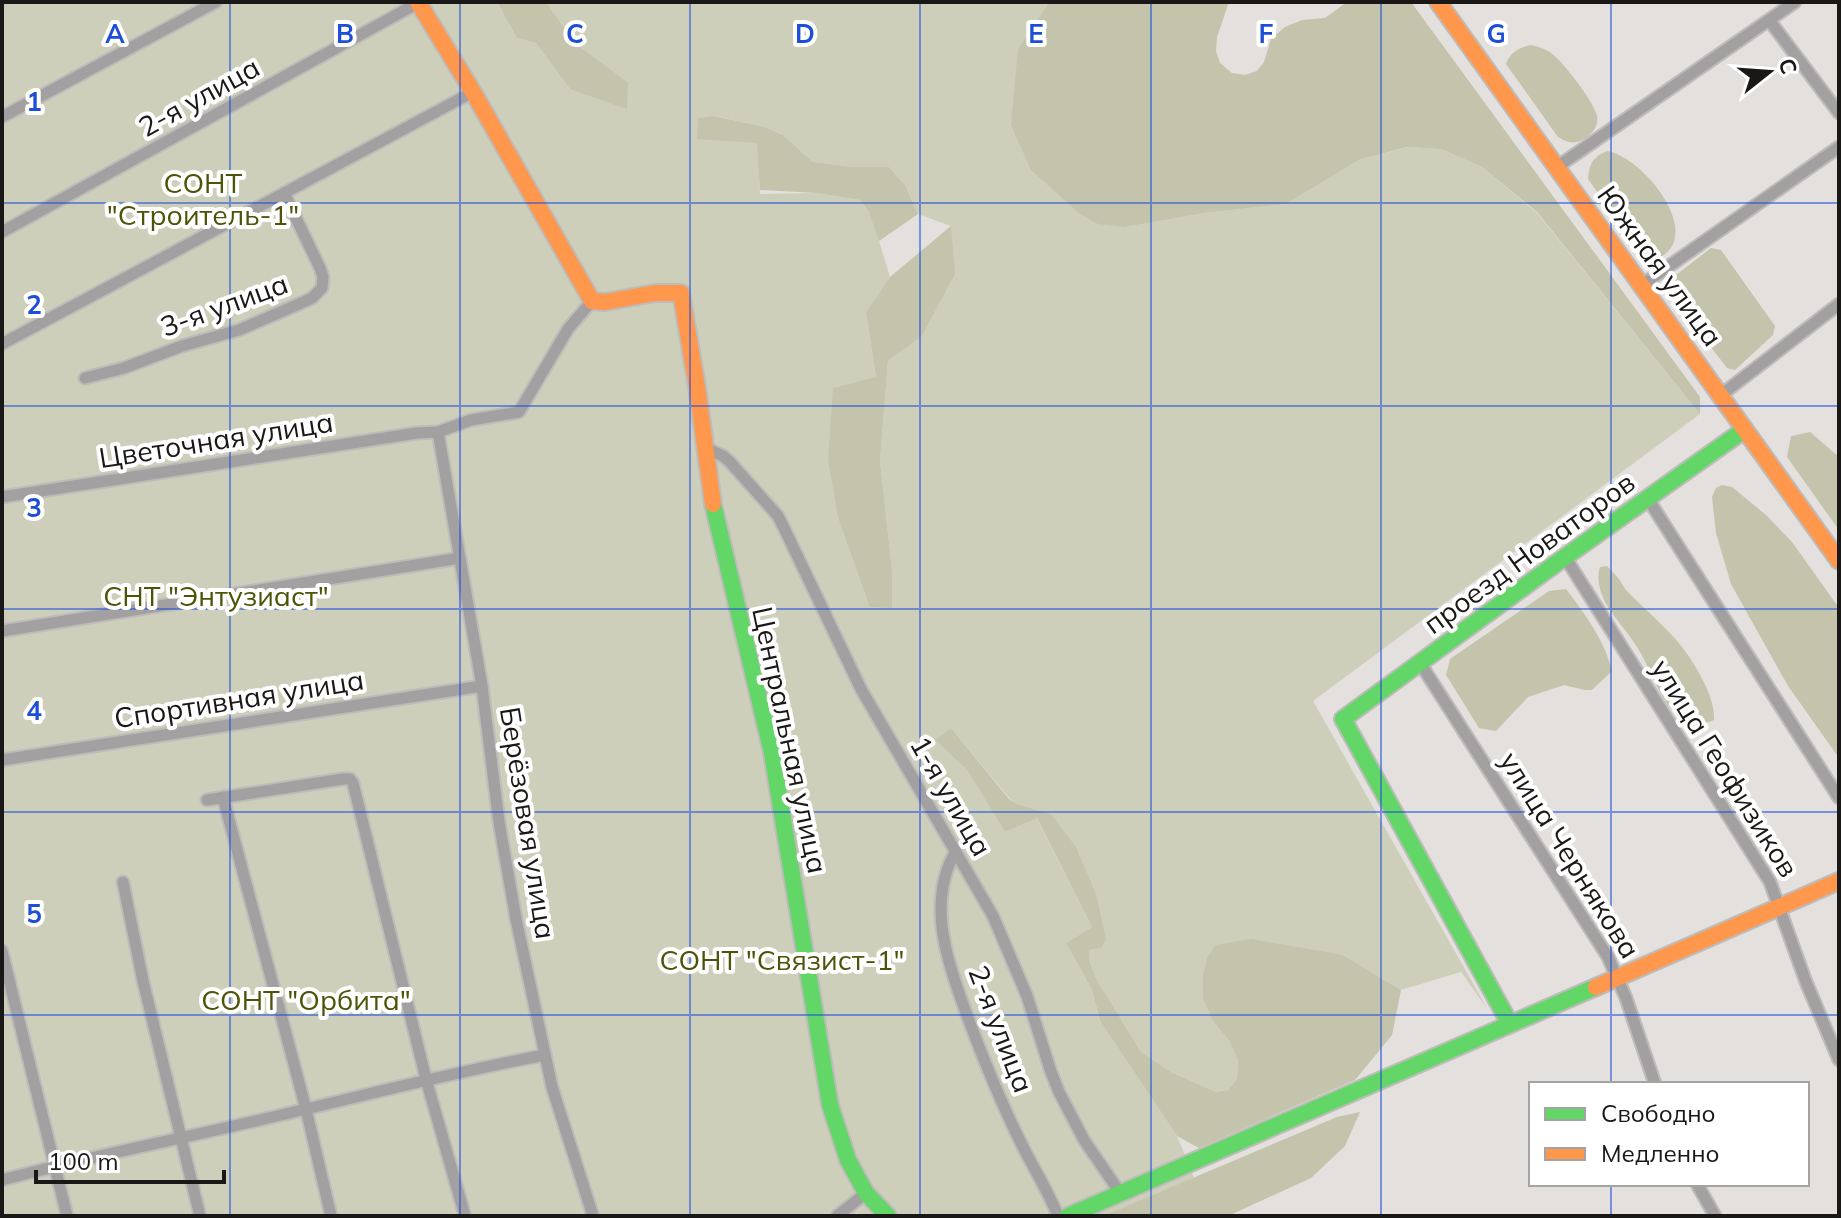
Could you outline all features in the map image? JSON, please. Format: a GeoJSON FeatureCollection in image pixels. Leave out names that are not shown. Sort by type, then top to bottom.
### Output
{"type":"FeatureCollection","features":[{"type":"Feature","properties":{"kind":"street"},"geometry":{"type":"LineString","coordinates":[[2,117],[216,2]]}},
{"type":"Feature","properties":{"kind":"street"},"geometry":{"type":"LineString","coordinates":[[418,2],[592,301]]}},
{"type":"Feature","properties":{"kind":"street","name":"2-я улица"},"geometry":{"type":"LineString","coordinates":[[2,232],[418,2]]}},
{"type":"Feature","properties":{"kind":"street","name":"Южная улица"},"geometry":{"type":"LineString","coordinates":[[1438,2],[1839,561]]}},
{"type":"Feature","properties":{"kind":"street"},"geometry":{"type":"LineString","coordinates":[[1557,167],[1795,2]]}},
{"type":"Feature","properties":{"kind":"street"},"geometry":{"type":"LineString","coordinates":[[1769,20],[1839,113]]}},
{"type":"Feature","properties":{"kind":"street"},"geometry":{"type":"LineString","coordinates":[[2,344],[473,92]]}},
{"type":"Feature","properties":{"kind":"street"},"geometry":{"type":"LineString","coordinates":[[1642,285],[1839,147]]}},
{"type":"Feature","properties":{"kind":"street","name":"3-я улица"},"geometry":{"type":"LineString","coordinates":[[85,378],[239,330],[317,293],[322,288],[323,277],[284,193]]}},
{"type":"Feature","properties":{"kind":"street","name":"Центральная улица"},"geometry":{"type":"LineString","coordinates":[[592,301],[681,293],[710,493],[772,753],[830,1105],[848,1160],[866,1193],[888,1216]]}},
{"type":"Feature","properties":{"kind":"street","name":"Цветочная улица"},"geometry":{"type":"LineString","coordinates":[[2,497],[438,432],[471,420],[519,412],[568,329],[592,301]]}},
{"type":"Feature","properties":{"kind":"street"},"geometry":{"type":"LineString","coordinates":[[1721,395],[1839,304]]}},
{"type":"Feature","properties":{"kind":"street","name":"проезд Новаторов"},"geometry":{"type":"LineString","coordinates":[[1510,1024],[1343,719],[1744,430]]}},
{"type":"Feature","properties":{"kind":"street","name":"Берёзовая улица"},"geometry":{"type":"LineString","coordinates":[[438,432],[482,686],[499,822],[516,919],[552,1087],[593,1216]]}},
{"type":"Feature","properties":{"kind":"street","name":"1-я улица"},"geometry":{"type":"LineString","coordinates":[[704,447],[730,462],[778,516],[861,689],[993,916],[1027,996],[1059,1092],[1084,1140],[1121,1194]]}},
{"type":"Feature","properties":{"kind":"street"},"geometry":{"type":"LineString","coordinates":[[1648,499],[1839,798]]}},
{"type":"Feature","properties":{"kind":"street","name":"улица Геофизиков"},"geometry":{"type":"LineString","coordinates":[[1565,557],[1770,882],[1806,982],[1839,1060]]}},
{"type":"Feature","properties":{"kind":"street"},"geometry":{"type":"LineString","coordinates":[[2,631],[460,558]]}},
{"type":"Feature","properties":{"kind":"street","name":"улица Чернякова"},"geometry":{"type":"LineString","coordinates":[[1420,663],[1608,957],[1654,1082]]}},
{"type":"Feature","properties":{"kind":"street","name":"Спортивная улица"},"geometry":{"type":"LineString","coordinates":[[2,760],[482,686]]}},
{"type":"Feature","properties":{"kind":"street"},"geometry":{"type":"LineString","coordinates":[[207,800],[343,779],[350,779],[353,783],[426,1079],[465,1216]]}},
{"type":"Feature","properties":{"kind":"street"},"geometry":{"type":"LineString","coordinates":[[223,797],[306,1109],[331,1216]]}},
{"type":"Feature","properties":{"kind":"street","name":"2-я улица"},"geometry":{"type":"LineString","coordinates":[[956,851],[944,879],[941,909],[958,990],[991,1079],[1058,1216]]}},
{"type":"Feature","properties":{"kind":"street"},"geometry":{"type":"LineString","coordinates":[[1068,1216],[1839,881]]}},
{"type":"Feature","properties":{"kind":"street"},"geometry":{"type":"LineString","coordinates":[[123,882],[143,981],[200,1216]]}},
{"type":"Feature","properties":{"kind":"street"},"geometry":{"type":"LineString","coordinates":[[2,951],[67,1216]]}},
{"type":"Feature","properties":{"kind":"street"},"geometry":{"type":"LineString","coordinates":[[2,1180],[426,1079],[545,1055]]}},
{"type":"Feature","properties":{"kind":"street"},"geometry":{"type":"LineString","coordinates":[[1698,1186],[1715,1216]]}},
{"type":"Feature","properties":{"kind":"street"},"geometry":{"type":"LineString","coordinates":[[837,1216],[866,1193]]}},
{"type":"Feature","properties":{"kind":"green space"},"geometry":{"type":"Polygon","coordinates":[[[2,2],[497,2],[517,38],[536,43],[570,89],[628,82],[576,44],[546,2],[1049,2],[1018,49],[1125,227],[1205,213],[1286,204],[1359,160],[1408,147],[1441,149],[1482,167],[1537,213],[1700,414],[1313,701],[1488,1010],[1461,972],[1401,990],[1343,955],[1213,1021],[1230,1042],[1238,1061],[1237,1079],[1228,1090],[1216,1092],[1171,1072],[1141,1052],[1097,980],[1089,960],[1090,950],[1101,948],[1051,814],[1010,799],[951,728],[936,741],[967,770],[1005,832],[1036,817],[1092,927],[1066,943],[1092,990],[1100,1021],[1177,1136],[1194,1178],[1103,1216],[859,1216],[857,1213],[852,1216],[2,1216],[2,2]],[[715,116],[758,143],[760,194],[817,193],[860,200],[871,215],[890,277],[866,312],[876,378],[833,388],[892,608],[892,570],[880,460],[888,361],[921,337],[951,226],[918,214],[905,185],[889,167],[813,162],[783,135],[765,127],[715,116]]]}},
{"type":"Feature","properties":{"kind":"green space"},"geometry":{"type":"Polygon","coordinates":[[[497,2],[546,2],[576,44],[628,82],[627,109],[570,89],[536,43],[517,38],[497,2]]]}},
{"type":"Feature","properties":{"kind":"green space"},"geometry":{"type":"Polygon","coordinates":[[[1049,2],[1229,2],[1217,37],[1216,51],[1220,63],[1232,73],[1245,75],[1257,71],[1264,62],[1271,39],[1285,27],[1302,20],[1325,18],[1347,2],[1411,2],[1700,397],[1700,414],[1537,212],[1482,167],[1441,149],[1407,147],[1359,160],[1286,204],[1205,213],[1125,227],[1098,224],[1080,214],[1031,170],[1011,125],[1018,49],[1049,2]]]}},
{"type":"Feature","properties":{"kind":"green space"},"geometry":{"type":"Polygon","coordinates":[[[1530,45],[1553,55],[1590,101],[1597,121],[1585,139],[1569,142],[1558,137],[1506,64],[1515,51],[1530,45]]]}},
{"type":"Feature","properties":{"kind":"green space"},"geometry":{"type":"Polygon","coordinates":[[[714,116],[765,127],[783,135],[813,162],[889,167],[905,185],[918,214],[879,241],[869,212],[860,200],[817,193],[760,190],[757,143],[697,139],[698,118],[714,116]]]}},
{"type":"Feature","properties":{"kind":"green space"},"geometry":{"type":"Polygon","coordinates":[[[1607,151],[1640,169],[1655,185],[1674,222],[1675,239],[1666,253],[1647,262],[1588,179],[1593,162],[1607,151]]]}},
{"type":"Feature","properties":{"kind":"green space"},"geometry":{"type":"Polygon","coordinates":[[[951,226],[955,274],[921,337],[888,361],[880,460],[892,570],[892,608],[870,607],[838,517],[828,460],[833,388],[876,377],[866,312],[890,277],[951,226]]]}},
{"type":"Feature","properties":{"kind":"green space"},"geometry":{"type":"Polygon","coordinates":[[[1711,248],[1721,250],[1775,326],[1773,335],[1735,370],[1727,368],[1673,298],[1675,276],[1711,248]]]}},
{"type":"Feature","properties":{"kind":"green space"},"geometry":{"type":"Polygon","coordinates":[[[1810,432],[1839,457],[1839,530],[1787,457],[1791,436],[1810,432]]]}},
{"type":"Feature","properties":{"kind":"green space"},"geometry":{"type":"Polygon","coordinates":[[[1722,485],[1732,487],[1792,542],[1839,608],[1839,758],[1788,686],[1731,584],[1716,533],[1712,497],[1716,488],[1722,485]]]}},
{"type":"Feature","properties":{"kind":"green space"},"geometry":{"type":"Polygon","coordinates":[[[1607,566],[1625,589],[1672,635],[1690,659],[1707,690],[1714,720],[1701,723],[1687,720],[1666,702],[1642,655],[1605,602],[1598,576],[1600,567],[1607,566]]]}},
{"type":"Feature","properties":{"kind":"green space"},"geometry":{"type":"Polygon","coordinates":[[[1566,589],[1599,638],[1612,671],[1592,690],[1564,685],[1528,697],[1496,731],[1479,728],[1446,675],[1450,659],[1549,591],[1566,589]]]}},
{"type":"Feature","properties":{"kind":"green space"},"geometry":{"type":"Polygon","coordinates":[[[951,728],[1009,799],[1051,814],[1076,847],[1096,894],[1106,939],[1101,948],[1090,950],[1089,960],[1097,980],[1141,1052],[1171,1072],[1216,1092],[1228,1090],[1237,1079],[1238,1061],[1230,1042],[1213,1021],[1203,998],[1203,976],[1207,958],[1216,945],[1251,939],[1343,955],[1401,990],[1392,1035],[1355,1080],[1199,1148],[1177,1136],[1100,1021],[1092,990],[1066,943],[1092,927],[1037,818],[1005,832],[967,770],[935,740],[951,728]]]}},
{"type":"Feature","properties":{"kind":"green space"},"geometry":{"type":"Polygon","coordinates":[[[1360,1112],[1345,1146],[1311,1178],[1228,1216],[1103,1216],[1337,1117],[1360,1112]]]}},
{"type":"Feature","properties":{"kind":"traffic: fast"},"geometry":{"type":"LineString","coordinates":[[1510,1024],[1343,719],[1744,430]]}},
{"type":"Feature","properties":{"kind":"traffic: fast"},"geometry":{"type":"LineString","coordinates":[[713,504],[772,753],[830,1105],[848,1160],[866,1193],[888,1216]]}},
{"type":"Feature","properties":{"kind":"traffic: fast"},"geometry":{"type":"LineString","coordinates":[[1068,1216],[1596,987]]}},
{"type":"Feature","properties":{"kind":"traffic: slow"},"geometry":{"type":"LineString","coordinates":[[418,2],[592,301],[681,293],[713,504]]}},
{"type":"Feature","properties":{"kind":"traffic: slow"},"geometry":{"type":"LineString","coordinates":[[1438,2],[1839,561]]}},
{"type":"Feature","properties":{"kind":"traffic: slow"},"geometry":{"type":"LineString","coordinates":[[1596,987],[1839,881]]}},
{"type":"Feature","properties":{"kind":"park label","name":"СОНТ \"Строитель-1\""},"geometry":{"type":"Point","coordinates":[203,199]}},
{"type":"Feature","properties":{"kind":"park label","name":"СНТ \"Энтузиаст\""},"geometry":{"type":"Point","coordinates":[216,596]}},
{"type":"Feature","properties":{"kind":"park label","name":"СОНТ \"Связист-1\""},"geometry":{"type":"Point","coordinates":[782,960]}},
{"type":"Feature","properties":{"kind":"park label","name":"СОНТ \"Орбита\""},"geometry":{"type":"Point","coordinates":[306,1000]}}]}
